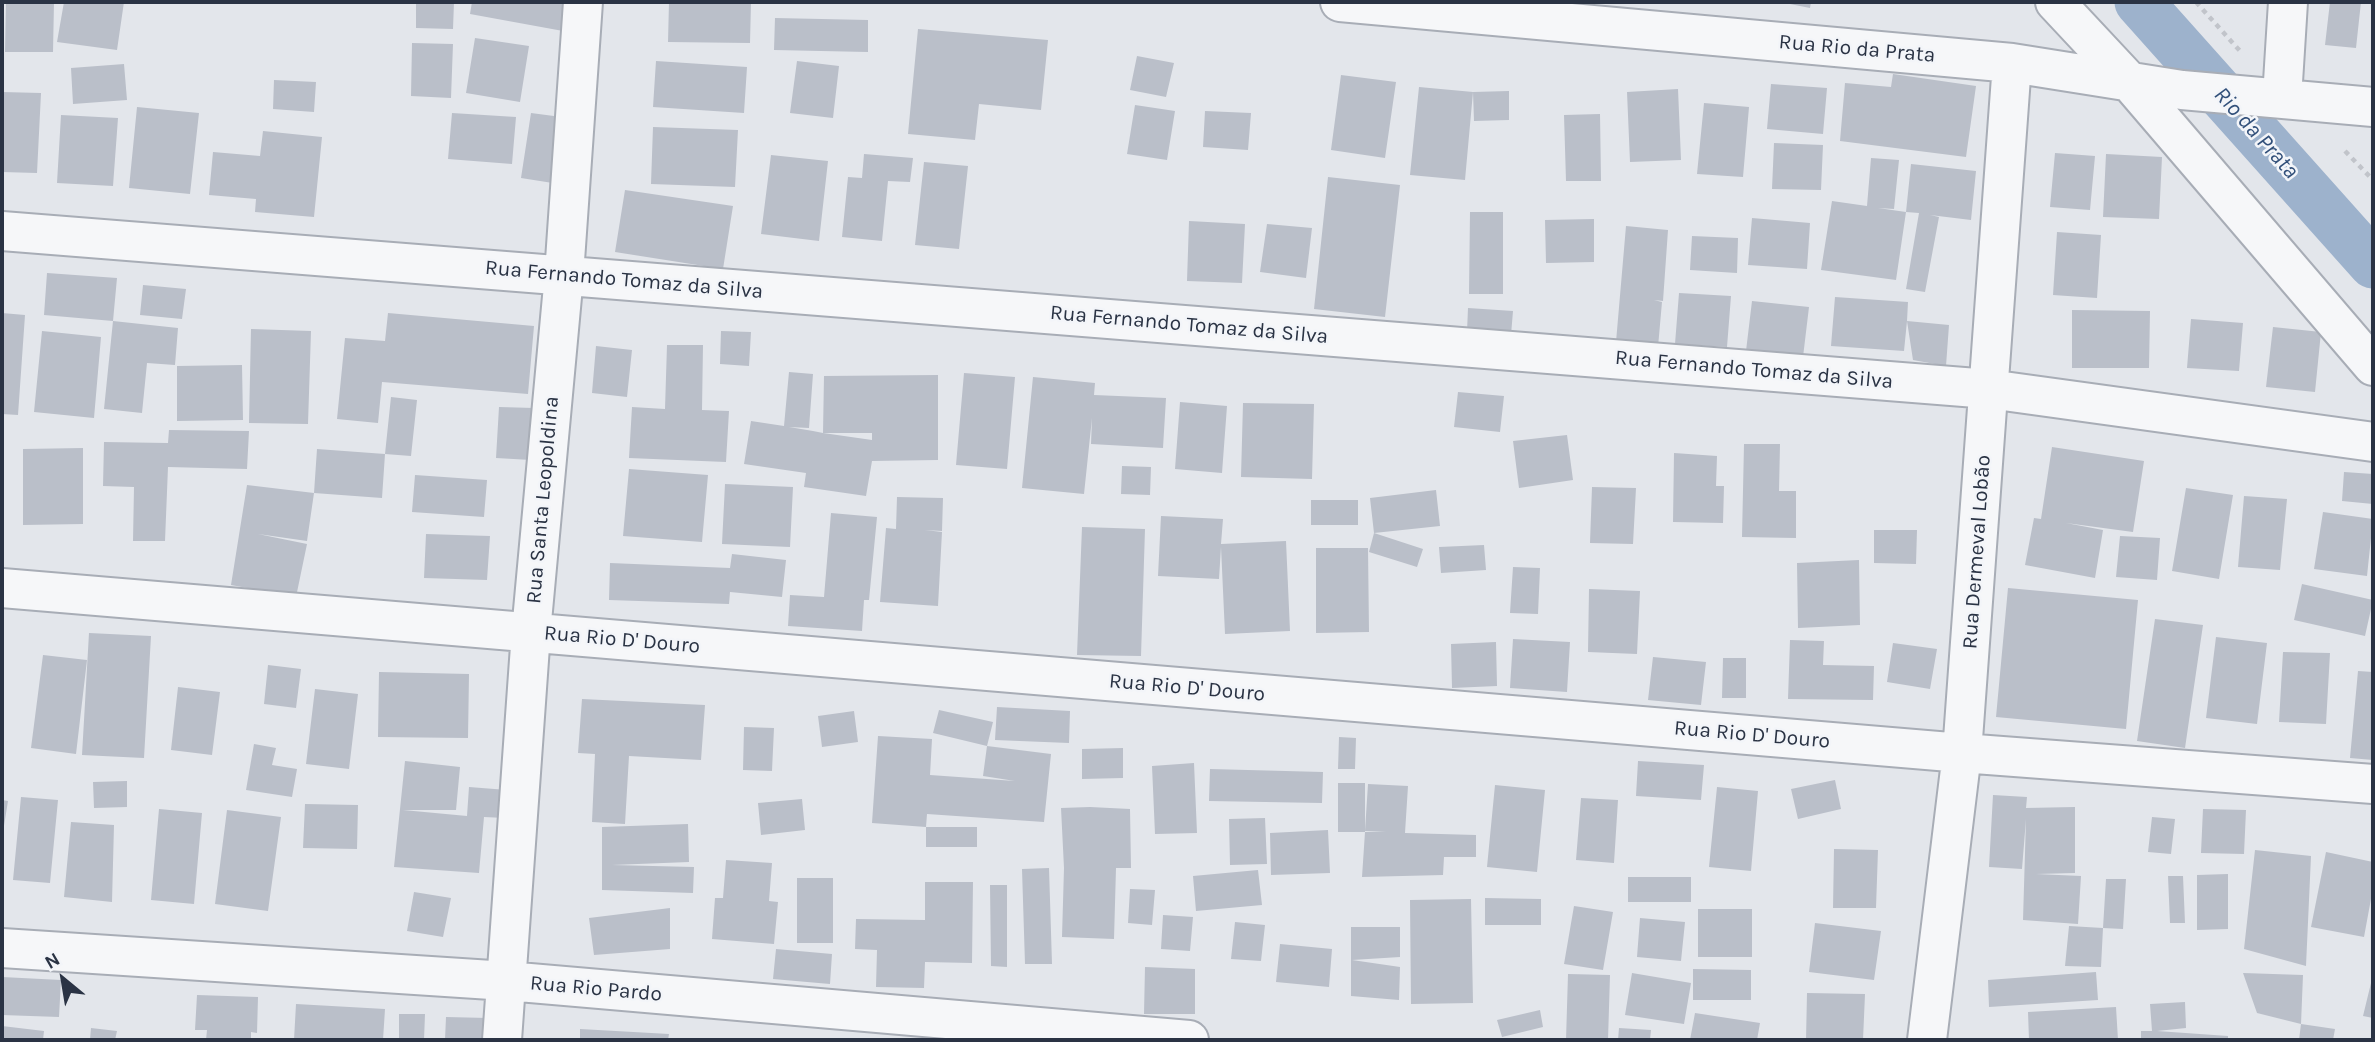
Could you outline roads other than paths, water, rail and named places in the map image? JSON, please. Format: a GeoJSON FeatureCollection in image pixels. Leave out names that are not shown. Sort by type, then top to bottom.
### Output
{"type":"FeatureCollection","features":[{"type":"Feature","properties":{"kind":"street","name":"Rua Santa Leopoldina"},"geometry":{"type":"LineString","coordinates":[[502,1040],[531,632],[564,275],[583,2]]}},
{"type":"Feature","properties":{"kind":"street","name":"Rua Rio da Prata"},"geometry":{"type":"LineString","coordinates":[[1340,2],[2012,63],[2127,79],[2182,90],[2373,107]]}},
{"type":"Feature","properties":{"kind":"street"},"geometry":{"type":"LineString","coordinates":[[2055,2],[2127,79],[2373,366]]}},
{"type":"Feature","properties":{"kind":"street"},"geometry":{"type":"LineString","coordinates":[[2274,97],[2288,2]]}},
{"type":"Feature","properties":{"kind":"street","name":"Rua Dermeval Lobão"},"geometry":{"type":"LineString","coordinates":[[1927,1040],[1962,753],[2012,63]]}},
{"type":"Feature","properties":{"kind":"street","name":"Rua Fernando Tomaz da Silva"},"geometry":{"type":"LineString","coordinates":[[2,231],[1989,389],[2373,442]]}},
{"type":"Feature","properties":{"kind":"street","name":"Rua Rio D' Douro"},"geometry":{"type":"LineString","coordinates":[[2,588],[1962,753],[2373,784]]}},
{"type":"Feature","properties":{"kind":"street","name":"Rua Rio Pardo"},"geometry":{"type":"LineString","coordinates":[[2,948],[507,981],[1189,1040]]}},
{"type":"Feature","properties":{"kind":"waterway","name":"Rio da Prata"},"geometry":{"type":"LineString","coordinates":[[2139,2],[2373,264]]}}]}
